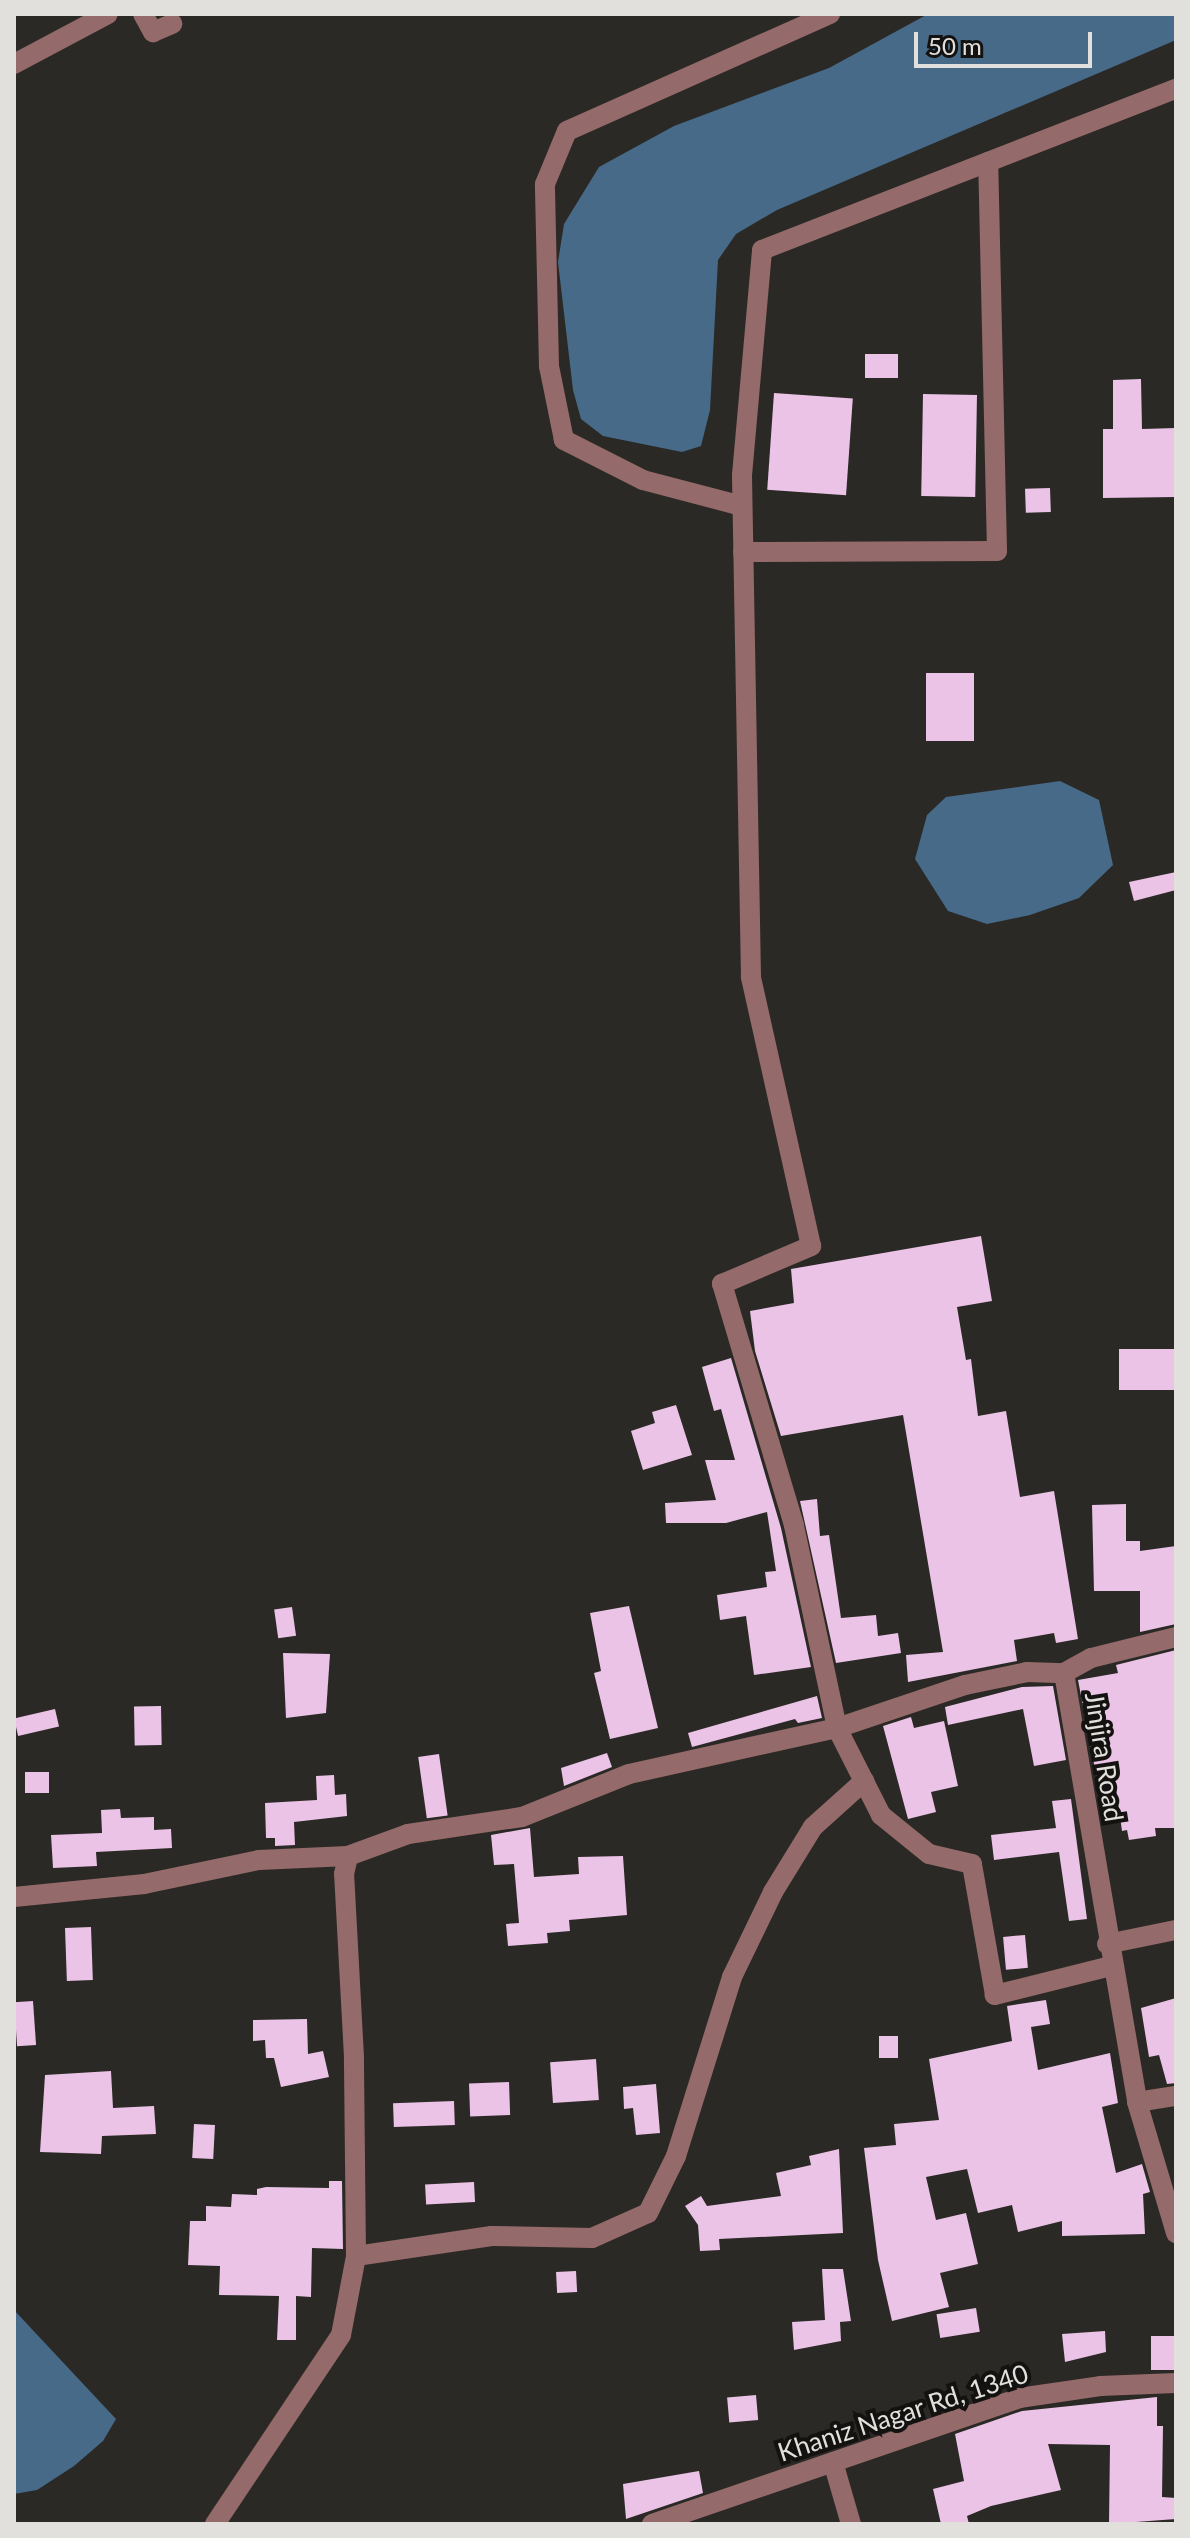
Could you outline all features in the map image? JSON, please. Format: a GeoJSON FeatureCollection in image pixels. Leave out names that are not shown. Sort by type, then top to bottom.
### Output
{"type":"FeatureCollection","features":[{"type":"Feature","properties":{"kind":"street"},"geometry":{"type":"LineString","coordinates":[[14,64],[108,14]]}},
{"type":"Feature","properties":{"kind":"street"},"geometry":{"type":"LineString","coordinates":[[143,14],[153,32],[172,24]]}},
{"type":"Feature","properties":{"kind":"street"},"geometry":{"type":"LineString","coordinates":[[742,506],[643,480],[564,440],[549,366],[545,184],[567,131],[830,14]]}},
{"type":"Feature","properties":{"kind":"street"},"geometry":{"type":"LineString","coordinates":[[1111,1966],[995,1995],[972,1864],[929,1854],[881,1815],[837,1728],[794,1525],[722,1284],[811,1246],[751,977],[742,506],[762,250],[1176,89]]}},
{"type":"Feature","properties":{"kind":"street"},"geometry":{"type":"LineString","coordinates":[[743,552],[997,551],[988,162]]}},
{"type":"Feature","properties":{"kind":"street","name":"Jinjira Road"},"geometry":{"type":"LineString","coordinates":[[1176,1637],[1091,1658],[1064,1673],[1107,1944],[1137,2102],[1176,2233]]}},
{"type":"Feature","properties":{"kind":"street"},"geometry":{"type":"LineString","coordinates":[[14,1897],[144,1884],[259,1860],[348,1856],[408,1834],[522,1817],[629,1774],[837,1728],[965,1685],[1027,1672],[1064,1673]]}},
{"type":"Feature","properties":{"kind":"street"},"geometry":{"type":"LineString","coordinates":[[356,2256],[492,2236],[592,2238],[648,2213],[676,2156],[732,1977],[773,1892],[813,1827],[864,1781]]}},
{"type":"Feature","properties":{"kind":"street"},"geometry":{"type":"LineString","coordinates":[[215,2524],[341,2335],[356,2256],[354,2057],[344,1874],[348,1856]]}},
{"type":"Feature","properties":{"kind":"street"},"geometry":{"type":"LineString","coordinates":[[1107,1944],[1176,1930]]}},
{"type":"Feature","properties":{"kind":"street"},"geometry":{"type":"LineString","coordinates":[[1137,2102],[1176,2096]]}},
{"type":"Feature","properties":{"kind":"street","name":"Khaniz Nagar Rd, 1340"},"geometry":{"type":"LineString","coordinates":[[652,2524],[1019,2398],[1100,2386],[1176,2383]]}},
{"type":"Feature","properties":{"kind":"street"},"geometry":{"type":"LineString","coordinates":[[833,2462],[851,2524]]}},
{"type":"Feature","properties":{"kind":"water"},"geometry":{"type":"Polygon","coordinates":[[[928,14],[1176,14],[1176,40],[777,210],[736,234],[718,260],[710,410],[701,446],[682,452],[603,436],[581,419],[573,390],[558,262],[564,224],[599,167],[674,126],[829,68],[928,14]]]}},
{"type":"Feature","properties":{"kind":"water"},"geometry":{"type":"Polygon","coordinates":[[[1060,781],[1099,800],[1113,865],[1079,898],[1030,915],[987,924],[948,911],[915,859],[927,815],[946,797],[1060,781]]]}},
{"type":"Feature","properties":{"kind":"water"},"geometry":{"type":"Polygon","coordinates":[[[14,2310],[116,2419],[103,2441],[74,2466],[37,2490],[14,2494],[14,2310]]]}},
{"type":"Feature","properties":{"kind":"building"},"geometry":{"type":"Polygon","coordinates":[[[865,354],[898,354],[898,378],[865,378],[865,354]]]}},
{"type":"Feature","properties":{"kind":"building"},"geometry":{"type":"Polygon","coordinates":[[[1141,379],[1142,429],[1176,428],[1176,497],[1103,498],[1103,429],[1113,429],[1113,380],[1141,379]]]}},
{"type":"Feature","properties":{"kind":"building"},"geometry":{"type":"Polygon","coordinates":[[[774,393],[853,399],[846,495],[767,490],[774,393]]]}},
{"type":"Feature","properties":{"kind":"building"},"geometry":{"type":"Polygon","coordinates":[[[923,394],[977,395],[975,497],[921,496],[923,394]]]}},
{"type":"Feature","properties":{"kind":"building"},"geometry":{"type":"Polygon","coordinates":[[[1050,488],[1051,512],[1026,513],[1025,489],[1050,488]]]}},
{"type":"Feature","properties":{"kind":"building"},"geometry":{"type":"Polygon","coordinates":[[[926,673],[974,673],[974,741],[926,741],[926,673]]]}},
{"type":"Feature","properties":{"kind":"building"},"geometry":{"type":"Polygon","coordinates":[[[1176,872],[1176,890],[1134,901],[1129,882],[1176,872]]]}},
{"type":"Feature","properties":{"kind":"building"},"geometry":{"type":"Polygon","coordinates":[[[981,1236],[992,1301],[957,1307],[966,1360],[971,1359],[978,1416],[1006,1411],[1020,1497],[1054,1491],[1078,1639],[1056,1643],[1054,1633],[1014,1640],[1017,1661],[908,1682],[906,1655],[943,1652],[903,1415],[781,1436],[755,1351],[750,1311],[794,1303],[791,1269],[981,1236]]]}},
{"type":"Feature","properties":{"kind":"building"},"geometry":{"type":"Polygon","coordinates":[[[1119,1349],[1176,1349],[1176,1390],[1119,1390],[1119,1349]]]}},
{"type":"Feature","properties":{"kind":"building"},"geometry":{"type":"Polygon","coordinates":[[[731,1358],[781,1528],[811,1667],[754,1675],[746,1616],[720,1620],[717,1595],[767,1587],[765,1572],[776,1571],[767,1512],[726,1523],[666,1523],[665,1503],[716,1500],[705,1460],[735,1460],[721,1409],[714,1411],[702,1367],[731,1358]]]}},
{"type":"Feature","properties":{"kind":"building"},"geometry":{"type":"Polygon","coordinates":[[[676,1405],[692,1455],[643,1470],[631,1431],[655,1423],[652,1412],[676,1405]]]}},
{"type":"Feature","properties":{"kind":"building"},"geometry":{"type":"Polygon","coordinates":[[[817,1499],[820,1536],[829,1535],[841,1618],[876,1615],[878,1636],[898,1633],[901,1653],[836,1663],[800,1501],[817,1499]]]}},
{"type":"Feature","properties":{"kind":"building"},"geometry":{"type":"Polygon","coordinates":[[[1126,1504],[1126,1541],[1140,1541],[1140,1551],[1176,1546],[1176,1624],[1140,1632],[1140,1591],[1094,1591],[1092,1505],[1126,1504]]]}},
{"type":"Feature","properties":{"kind":"building"},"geometry":{"type":"Polygon","coordinates":[[[629,1606],[658,1728],[610,1739],[594,1673],[601,1671],[590,1613],[629,1606]]]}},
{"type":"Feature","properties":{"kind":"building"},"geometry":{"type":"Polygon","coordinates":[[[292,1607],[296,1636],[278,1638],[274,1610],[292,1607]]]}},
{"type":"Feature","properties":{"kind":"building"},"geometry":{"type":"Polygon","coordinates":[[[1176,1650],[1176,1828],[1155,1828],[1156,1836],[1129,1840],[1127,1830],[1122,1831],[1116,1788],[1099,1790],[1078,1680],[1118,1673],[1116,1665],[1176,1650]]]}},
{"type":"Feature","properties":{"kind":"building"},"geometry":{"type":"Polygon","coordinates":[[[283,1653],[330,1654],[326,1713],[286,1718],[283,1653]]]}},
{"type":"Feature","properties":{"kind":"building"},"geometry":{"type":"Polygon","coordinates":[[[1053,1686],[1066,1760],[1034,1766],[1023,1709],[948,1725],[945,1707],[1022,1687],[1053,1686]]]}},
{"type":"Feature","properties":{"kind":"building"},"geometry":{"type":"Polygon","coordinates":[[[817,1696],[822,1718],[798,1723],[795,1719],[692,1747],[688,1733],[817,1696]]]}},
{"type":"Feature","properties":{"kind":"building"},"geometry":{"type":"Polygon","coordinates":[[[134,1706],[161,1706],[162,1745],[135,1745],[134,1706]]]}},
{"type":"Feature","properties":{"kind":"building"},"geometry":{"type":"Polygon","coordinates":[[[55,1709],[59,1727],[18,1736],[14,1718],[55,1709]]]}},
{"type":"Feature","properties":{"kind":"building"},"geometry":{"type":"Polygon","coordinates":[[[911,1717],[914,1728],[944,1721],[958,1786],[931,1792],[936,1812],[908,1819],[883,1726],[911,1717]]]}},
{"type":"Feature","properties":{"kind":"building"},"geometry":{"type":"Polygon","coordinates":[[[607,1753],[612,1767],[564,1786],[561,1768],[607,1753]]]}},
{"type":"Feature","properties":{"kind":"building"},"geometry":{"type":"Polygon","coordinates":[[[439,1754],[448,1815],[427,1818],[418,1757],[439,1754]]]}},
{"type":"Feature","properties":{"kind":"building"},"geometry":{"type":"Polygon","coordinates":[[[25,1772],[49,1772],[49,1793],[25,1793],[25,1772]]]}},
{"type":"Feature","properties":{"kind":"building"},"geometry":{"type":"Polygon","coordinates":[[[334,1775],[335,1795],[346,1794],[347,1816],[294,1822],[295,1845],[275,1846],[275,1838],[266,1838],[265,1803],[317,1800],[316,1776],[334,1775]]]}},
{"type":"Feature","properties":{"kind":"building"},"geometry":{"type":"Polygon","coordinates":[[[1071,1799],[1087,1919],[1069,1921],[1059,1852],[994,1860],[991,1835],[1056,1828],[1052,1801],[1071,1799]]]}},
{"type":"Feature","properties":{"kind":"building"},"geometry":{"type":"Polygon","coordinates":[[[120,1809],[121,1818],[154,1817],[154,1830],[171,1829],[172,1848],[96,1852],[97,1866],[53,1868],[51,1835],[102,1833],[101,1810],[120,1809]]]}},
{"type":"Feature","properties":{"kind":"building"},"geometry":{"type":"Polygon","coordinates":[[[530,1828],[534,1877],[579,1874],[578,1857],[623,1856],[627,1915],[569,1920],[570,1931],[547,1933],[548,1943],[508,1946],[506,1924],[519,1923],[514,1864],[494,1865],[491,1835],[530,1828]]]}},
{"type":"Feature","properties":{"kind":"building"},"geometry":{"type":"Polygon","coordinates":[[[91,1927],[93,1980],[67,1981],[65,1928],[91,1927]]]}},
{"type":"Feature","properties":{"kind":"building"},"geometry":{"type":"Polygon","coordinates":[[[1025,1935],[1028,1968],[1006,1970],[1003,1937],[1025,1935]]]}},
{"type":"Feature","properties":{"kind":"building"},"geometry":{"type":"Polygon","coordinates":[[[1176,1998],[1176,2083],[1167,2084],[1159,2055],[1149,2057],[1141,2008],[1176,1998]]]}},
{"type":"Feature","properties":{"kind":"building"},"geometry":{"type":"Polygon","coordinates":[[[1046,2000],[1050,2024],[1031,2027],[1038,2070],[1110,2053],[1118,2103],[1102,2107],[1116,2173],[1142,2164],[1150,2192],[1143,2194],[1145,2234],[1062,2236],[1062,2221],[1018,2232],[1012,2205],[978,2213],[967,2169],[926,2177],[936,2220],[966,2213],[978,2264],[940,2273],[949,2307],[892,2321],[878,2260],[864,2148],[896,2145],[894,2124],[939,2120],[929,2059],[1012,2041],[1007,2006],[1046,2000]]]}},
{"type":"Feature","properties":{"kind":"building"},"geometry":{"type":"Polygon","coordinates":[[[33,2001],[36,2045],[17,2046],[14,2002],[33,2001]]]}},
{"type":"Feature","properties":{"kind":"building"},"geometry":{"type":"Polygon","coordinates":[[[307,2019],[308,2054],[323,2051],[329,2077],[281,2087],[274,2058],[266,2058],[265,2040],[253,2041],[253,2020],[307,2019]]]}},
{"type":"Feature","properties":{"kind":"building"},"geometry":{"type":"Polygon","coordinates":[[[879,2036],[898,2036],[898,2058],[879,2058],[879,2036]]]}},
{"type":"Feature","properties":{"kind":"building"},"geometry":{"type":"Polygon","coordinates":[[[596,2059],[599,2100],[553,2103],[550,2062],[596,2059]]]}},
{"type":"Feature","properties":{"kind":"building"},"geometry":{"type":"Polygon","coordinates":[[[111,2071],[113,2108],[154,2106],[156,2134],[102,2136],[101,2154],[40,2152],[45,2075],[111,2071]]]}},
{"type":"Feature","properties":{"kind":"building"},"geometry":{"type":"Polygon","coordinates":[[[509,2082],[510,2115],[470,2116],[469,2083],[509,2082]]]}},
{"type":"Feature","properties":{"kind":"building"},"geometry":{"type":"Polygon","coordinates":[[[656,2084],[660,2133],[636,2135],[633,2108],[624,2109],[623,2087],[656,2084]]]}},
{"type":"Feature","properties":{"kind":"building"},"geometry":{"type":"Polygon","coordinates":[[[454,2101],[455,2125],[394,2127],[393,2103],[454,2101]]]}},
{"type":"Feature","properties":{"kind":"building"},"geometry":{"type":"Polygon","coordinates":[[[194,2124],[215,2125],[213,2159],[192,2158],[194,2124]]]}},
{"type":"Feature","properties":{"kind":"building"},"geometry":{"type":"Polygon","coordinates":[[[839,2149],[843,2233],[719,2239],[720,2250],[700,2251],[698,2225],[685,2206],[701,2196],[707,2206],[781,2196],[776,2173],[811,2165],[809,2156],[839,2149]]]}},
{"type":"Feature","properties":{"kind":"building"},"geometry":{"type":"Polygon","coordinates":[[[329,2181],[342,2181],[343,2249],[312,2248],[311,2297],[296,2296],[296,2340],[277,2340],[279,2296],[219,2295],[220,2266],[188,2265],[190,2221],[206,2221],[206,2206],[231,2207],[232,2194],[257,2195],[257,2189],[266,2187],[329,2188],[329,2181]]]}},
{"type":"Feature","properties":{"kind":"building"},"geometry":{"type":"Polygon","coordinates":[[[474,2182],[475,2202],[426,2205],[425,2185],[474,2182]]]}},
{"type":"Feature","properties":{"kind":"building"},"geometry":{"type":"Polygon","coordinates":[[[822,2269],[843,2269],[851,2321],[840,2322],[841,2341],[794,2350],[792,2322],[825,2320],[822,2269]]]}},
{"type":"Feature","properties":{"kind":"building"},"geometry":{"type":"Polygon","coordinates":[[[576,2271],[577,2292],[557,2293],[556,2272],[576,2271]]]}},
{"type":"Feature","properties":{"kind":"building"},"geometry":{"type":"Polygon","coordinates":[[[976,2308],[980,2332],[940,2338],[936,2314],[976,2308]]]}},
{"type":"Feature","properties":{"kind":"building"},"geometry":{"type":"Polygon","coordinates":[[[1105,2331],[1106,2352],[1065,2362],[1062,2334],[1105,2331]]]}},
{"type":"Feature","properties":{"kind":"building"},"geometry":{"type":"Polygon","coordinates":[[[1151,2336],[1176,2336],[1176,2370],[1151,2370],[1151,2336]]]}},
{"type":"Feature","properties":{"kind":"building"},"geometry":{"type":"Polygon","coordinates":[[[756,2395],[758,2420],[729,2422],[727,2398],[756,2395]]]}},
{"type":"Feature","properties":{"kind":"building"},"geometry":{"type":"Polygon","coordinates":[[[1157,2397],[1157,2426],[1163,2426],[1162,2497],[1176,2498],[1176,2519],[1109,2524],[1110,2445],[1048,2444],[1061,2490],[991,2506],[967,2516],[969,2524],[941,2524],[933,2489],[964,2481],[955,2434],[1022,2411],[1157,2397]]]}},
{"type":"Feature","properties":{"kind":"building"},"geometry":{"type":"Polygon","coordinates":[[[699,2471],[703,2493],[626,2519],[623,2484],[699,2471]]]}}]}
